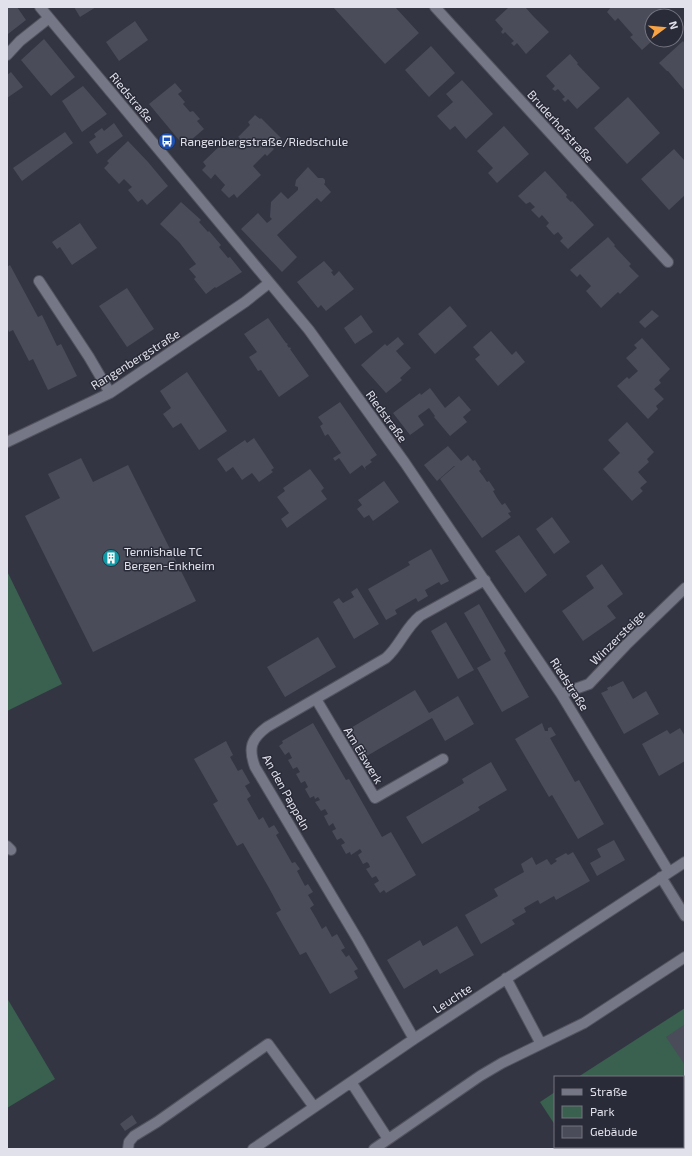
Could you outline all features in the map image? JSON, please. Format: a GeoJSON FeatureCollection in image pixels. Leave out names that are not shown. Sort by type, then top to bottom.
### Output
{"type":"FeatureCollection","features":[{"type":"Feature","properties":{"kind":"street","name":"Riedstraße"},"geometry":{"type":"LineString","coordinates":[[40,7],[308,330],[405,463],[561,694],[665,875],[685,916]]}},
{"type":"Feature","properties":{"kind":"street","name":"Bruderhofstraße"},"geometry":{"type":"LineString","coordinates":[[435,7],[668,262]]}},
{"type":"Feature","properties":{"kind":"street"},"geometry":{"type":"LineString","coordinates":[[7,55],[20,41],[49,18]]}},
{"type":"Feature","properties":{"kind":"street"},"geometry":{"type":"LineString","coordinates":[[39,282],[89,356],[110,393]]}},
{"type":"Feature","properties":{"kind":"street","name":"Rangenbergstraße"},"geometry":{"type":"LineString","coordinates":[[7,442],[110,393],[245,302],[269,283]]}},
{"type":"Feature","properties":{"kind":"street","name":"An den Pappeln"},"geometry":{"type":"LineString","coordinates":[[414,1039],[358,940],[255,767],[252,758],[253,741],[257,734],[267,727],[386,658],[394,650],[412,622],[420,616],[485,580]]}},
{"type":"Feature","properties":{"kind":"street","name":"Winzersteige"},"geometry":{"type":"LineString","coordinates":[[561,694],[589,684],[626,645],[685,588]]}},
{"type":"Feature","properties":{"kind":"street","name":"Am Eiswerk"},"geometry":{"type":"LineString","coordinates":[[316,699],[375,798],[443,759]]}},
{"type":"Feature","properties":{"kind":"street","name":"Leuchte"},"geometry":{"type":"LineString","coordinates":[[253,1149],[414,1039],[685,862]]}},
{"type":"Feature","properties":{"kind":"street"},"geometry":{"type":"LineString","coordinates":[[374,1149],[480,1076],[502,1063],[584,1023],[685,957]]}},
{"type":"Feature","properties":{"kind":"street"},"geometry":{"type":"LineString","coordinates":[[506,978],[541,1044]]}},
{"type":"Feature","properties":{"kind":"street"},"geometry":{"type":"LineString","coordinates":[[128,1149],[129,1142],[134,1136],[157,1122],[268,1044],[314,1107]]}},
{"type":"Feature","properties":{"kind":"street"},"geometry":{"type":"LineString","coordinates":[[351,1082],[388,1139]]}},
{"type":"Feature","properties":{"kind":"green space"},"geometry":{"type":"Polygon","coordinates":[[[7,571],[62,684],[7,711],[7,571]]]}},
{"type":"Feature","properties":{"kind":"green space"},"geometry":{"type":"Polygon","coordinates":[[[7,998],[55,1079],[7,1108],[7,998]]]}},
{"type":"Feature","properties":{"kind":"green space"},"geometry":{"type":"Polygon","coordinates":[[[685,1008],[685,1149],[571,1149],[570,1148],[684,1148],[684,1076],[580,1076],[685,1008]]]}},
{"type":"Feature","properties":{"kind":"green space"},"geometry":{"type":"Polygon","coordinates":[[[554,1093],[554,1123],[540,1102],[554,1093]]]}},
{"type":"Feature","properties":{"kind":"building"},"geometry":{"type":"Polygon","coordinates":[[[7,7],[17,7],[26,20],[8,34],[7,7]]]}},
{"type":"Feature","properties":{"kind":"building"},"geometry":{"type":"Polygon","coordinates":[[[74,7],[96,7],[80,17],[74,7]]]}},
{"type":"Feature","properties":{"kind":"building"},"geometry":{"type":"Polygon","coordinates":[[[333,7],[395,7],[419,33],[385,64],[333,7]]]}},
{"type":"Feature","properties":{"kind":"building"},"geometry":{"type":"Polygon","coordinates":[[[509,7],[527,7],[526,8],[533,16],[549,32],[526,54],[517,43],[514,46],[511,43],[514,41],[505,32],[503,34],[501,32],[503,29],[495,20],[509,7]]]}},
{"type":"Feature","properties":{"kind":"building"},"geometry":{"type":"Polygon","coordinates":[[[611,7],[661,8],[644,8],[644,48],[642,50],[630,37],[633,35],[618,18],[615,21],[607,12],[611,7]]]}},
{"type":"Feature","properties":{"kind":"building"},"geometry":{"type":"Polygon","coordinates":[[[135,21],[148,40],[119,61],[106,42],[135,21]]]}},
{"type":"Feature","properties":{"kind":"building"},"geometry":{"type":"Polygon","coordinates":[[[44,39],[75,77],[51,96],[21,60],[44,39]]]}},
{"type":"Feature","properties":{"kind":"building"},"geometry":{"type":"Polygon","coordinates":[[[684,42],[685,91],[668,71],[659,63],[675,48],[684,48],[684,42]]]}},
{"type":"Feature","properties":{"kind":"building"},"geometry":{"type":"Polygon","coordinates":[[[431,46],[455,73],[429,97],[405,70],[431,46]]]}},
{"type":"Feature","properties":{"kind":"building"},"geometry":{"type":"Polygon","coordinates":[[[570,54],[578,63],[577,64],[600,88],[577,109],[568,99],[565,102],[562,99],[565,97],[558,89],[555,91],[552,89],[555,86],[546,76],[570,54]]]}},
{"type":"Feature","properties":{"kind":"building"},"geometry":{"type":"Polygon","coordinates":[[[11,72],[23,87],[7,98],[7,75],[11,72]]]}},
{"type":"Feature","properties":{"kind":"building"},"geometry":{"type":"Polygon","coordinates":[[[462,80],[493,114],[466,139],[455,126],[450,130],[437,116],[453,102],[446,94],[462,80]]]}},
{"type":"Feature","properties":{"kind":"building"},"geometry":{"type":"Polygon","coordinates":[[[175,83],[182,91],[178,94],[185,102],[183,104],[190,112],[193,111],[200,119],[197,121],[204,129],[184,146],[149,104],[175,83]]]}},
{"type":"Feature","properties":{"kind":"building"},"geometry":{"type":"Polygon","coordinates":[[[83,86],[107,114],[82,132],[62,101],[83,86]]]}},
{"type":"Feature","properties":{"kind":"building"},"geometry":{"type":"Polygon","coordinates":[[[628,97],[660,133],[627,164],[594,128],[628,97]]]}},
{"type":"Feature","properties":{"kind":"building"},"geometry":{"type":"Polygon","coordinates":[[[255,115],[260,119],[261,118],[281,138],[272,147],[274,149],[267,156],[265,154],[253,166],[261,175],[237,198],[234,194],[229,198],[221,190],[225,185],[215,174],[211,179],[202,170],[206,166],[203,162],[227,139],[233,145],[240,138],[238,137],[250,125],[248,122],[255,115]]]}},
{"type":"Feature","properties":{"kind":"building"},"geometry":{"type":"Polygon","coordinates":[[[114,123],[123,136],[97,154],[89,142],[96,137],[94,134],[102,128],[104,131],[114,123]]]}},
{"type":"Feature","properties":{"kind":"building"},"geometry":{"type":"Polygon","coordinates":[[[504,126],[529,154],[497,183],[488,173],[493,168],[477,151],[504,126]]]}},
{"type":"Feature","properties":{"kind":"building"},"geometry":{"type":"Polygon","coordinates":[[[65,132],[73,143],[22,181],[13,168],[65,132]]]}},
{"type":"Feature","properties":{"kind":"building"},"geometry":{"type":"Polygon","coordinates":[[[128,141],[168,186],[147,205],[142,199],[138,202],[128,190],[132,187],[124,179],[119,184],[104,168],[109,163],[107,161],[128,141]]]}},
{"type":"Feature","properties":{"kind":"building"},"geometry":{"type":"Polygon","coordinates":[[[674,149],[685,161],[685,195],[669,210],[641,179],[674,149]]]}},
{"type":"Feature","properties":{"kind":"building"},"geometry":{"type":"Polygon","coordinates":[[[308,167],[318,178],[323,178],[325,180],[324,184],[331,192],[321,202],[317,198],[277,235],[297,257],[282,272],[241,229],[258,213],[267,223],[272,219],[270,217],[271,202],[281,192],[288,199],[298,190],[298,187],[295,186],[296,180],[308,167]]]}},
{"type":"Feature","properties":{"kind":"building"},"geometry":{"type":"Polygon","coordinates":[[[545,171],[567,195],[566,197],[571,202],[572,201],[594,225],[568,249],[560,241],[563,238],[558,232],[554,235],[546,226],[549,223],[542,215],[539,218],[531,210],[535,207],[530,202],[526,204],[518,196],[545,171]]]}},
{"type":"Feature","properties":{"kind":"building"},"geometry":{"type":"Polygon","coordinates":[[[181,202],[201,220],[199,222],[208,232],[209,231],[221,245],[219,247],[228,258],[230,257],[242,272],[216,288],[215,287],[206,294],[194,279],[196,277],[189,269],[196,264],[179,242],[160,224],[181,202]]]}},
{"type":"Feature","properties":{"kind":"building"},"geometry":{"type":"Polygon","coordinates":[[[80,223],[97,248],[72,265],[60,247],[57,249],[52,242],[80,223]]]}},
{"type":"Feature","properties":{"kind":"building"},"geometry":{"type":"Polygon","coordinates":[[[608,237],[615,245],[614,246],[631,264],[629,266],[639,276],[620,294],[618,292],[601,308],[586,291],[591,286],[580,274],[577,277],[570,270],[608,237]]]}},
{"type":"Feature","properties":{"kind":"building"},"geometry":{"type":"Polygon","coordinates":[[[324,261],[333,271],[331,272],[334,276],[339,271],[354,289],[326,311],[321,305],[318,308],[297,282],[324,261]]]}},
{"type":"Feature","properties":{"kind":"building"},"geometry":{"type":"Polygon","coordinates":[[[10,265],[38,317],[42,315],[57,346],[61,344],[77,376],[48,390],[33,359],[29,361],[13,330],[9,332],[7,327],[7,267],[10,265]]]}},
{"type":"Feature","properties":{"kind":"building"},"geometry":{"type":"Polygon","coordinates":[[[127,288],[154,329],[127,347],[99,306],[127,288]]]}},
{"type":"Feature","properties":{"kind":"building"},"geometry":{"type":"Polygon","coordinates":[[[450,306],[467,326],[435,354],[418,334],[450,306]]]}},
{"type":"Feature","properties":{"kind":"building"},"geometry":{"type":"Polygon","coordinates":[[[652,310],[659,316],[645,328],[639,322],[652,310]]]}},
{"type":"Feature","properties":{"kind":"building"},"geometry":{"type":"Polygon","coordinates":[[[361,315],[373,332],[355,344],[344,328],[361,315]]]}},
{"type":"Feature","properties":{"kind":"building"},"geometry":{"type":"Polygon","coordinates":[[[268,318],[288,344],[287,345],[289,348],[290,347],[309,376],[279,397],[261,370],[258,371],[249,357],[257,352],[244,334],[268,318]]]}},
{"type":"Feature","properties":{"kind":"building"},"geometry":{"type":"Polygon","coordinates":[[[491,331],[512,355],[516,351],[525,362],[498,386],[475,359],[480,355],[473,347],[491,331]]]}},
{"type":"Feature","properties":{"kind":"building"},"geometry":{"type":"Polygon","coordinates":[[[398,337],[404,344],[396,351],[411,368],[400,378],[402,380],[386,393],[361,365],[385,344],[387,346],[398,337]]]}},
{"type":"Feature","properties":{"kind":"building"},"geometry":{"type":"Polygon","coordinates":[[[642,338],[670,369],[659,380],[661,383],[654,389],[664,399],[656,406],[658,409],[648,419],[617,386],[627,377],[629,379],[638,371],[626,358],[637,348],[634,345],[642,338]]]}},
{"type":"Feature","properties":{"kind":"building"},"geometry":{"type":"Polygon","coordinates":[[[187,372],[227,431],[199,450],[181,423],[173,428],[163,414],[171,408],[160,391],[187,372]]]}},
{"type":"Feature","properties":{"kind":"building"},"geometry":{"type":"Polygon","coordinates":[[[430,388],[445,408],[459,396],[471,410],[463,417],[467,422],[450,436],[434,417],[435,416],[429,408],[418,416],[424,425],[410,435],[393,413],[420,393],[421,395],[430,388]]]}},
{"type":"Feature","properties":{"kind":"building"},"geometry":{"type":"Polygon","coordinates":[[[340,402],[377,455],[370,460],[372,462],[365,467],[366,470],[362,465],[350,474],[339,458],[335,461],[333,458],[341,453],[328,434],[325,436],[320,426],[323,424],[318,417],[340,402]]]}},
{"type":"Feature","properties":{"kind":"building"},"geometry":{"type":"Polygon","coordinates":[[[627,422],[654,452],[647,459],[649,462],[638,472],[647,482],[640,488],[643,491],[632,501],[603,469],[620,453],[608,440],[627,422]]]}},
{"type":"Feature","properties":{"kind":"building"},"geometry":{"type":"Polygon","coordinates":[[[254,438],[274,468],[271,470],[273,472],[259,482],[252,473],[242,480],[233,467],[226,472],[217,459],[245,440],[247,443],[254,438]]]}},
{"type":"Feature","properties":{"kind":"building"},"geometry":{"type":"Polygon","coordinates":[[[448,446],[461,461],[468,455],[473,461],[475,460],[481,469],[479,471],[487,482],[489,481],[495,490],[493,491],[497,498],[502,505],[505,503],[511,512],[508,513],[511,517],[482,538],[440,479],[455,466],[437,481],[424,465],[448,446]]]}},
{"type":"Feature","properties":{"kind":"building","name":"Tennishalle TC Bergen-Enkheim"},"geometry":{"type":"Polygon","coordinates":[[[81,458],[93,482],[128,465],[196,601],[93,652],[25,516],[60,498],[48,474],[81,458]]]}},
{"type":"Feature","properties":{"kind":"building"},"geometry":{"type":"Polygon","coordinates":[[[310,469],[324,488],[321,491],[327,499],[287,528],[281,519],[289,513],[277,497],[285,491],[283,488],[310,469]]]}},
{"type":"Feature","properties":{"kind":"building"},"geometry":{"type":"Polygon","coordinates":[[[384,481],[399,502],[373,521],[369,515],[364,518],[357,509],[362,505],[358,500],[384,481]]]}},
{"type":"Feature","properties":{"kind":"building"},"geometry":{"type":"Polygon","coordinates":[[[552,517],[570,542],[554,554],[536,529],[552,517]]]}},
{"type":"Feature","properties":{"kind":"building"},"geometry":{"type":"Polygon","coordinates":[[[519,535],[547,575],[525,593],[495,551],[519,535]]]}},
{"type":"Feature","properties":{"kind":"building"},"geometry":{"type":"Polygon","coordinates":[[[431,549],[449,581],[441,585],[439,582],[425,590],[428,596],[418,602],[416,598],[395,610],[397,614],[386,620],[368,589],[410,565],[408,562],[431,549]]]}},
{"type":"Feature","properties":{"kind":"building"},"geometry":{"type":"Polygon","coordinates":[[[602,564],[623,594],[607,606],[616,618],[583,641],[562,611],[594,588],[586,576],[602,564]]]}},
{"type":"Feature","properties":{"kind":"building"},"geometry":{"type":"Polygon","coordinates":[[[357,588],[379,624],[354,639],[333,602],[339,598],[343,603],[354,597],[351,592],[357,588]]]}},
{"type":"Feature","properties":{"kind":"building"},"geometry":{"type":"Polygon","coordinates":[[[479,604],[506,651],[504,653],[529,697],[502,712],[477,668],[491,660],[464,613],[479,604]]]}},
{"type":"Feature","properties":{"kind":"building"},"geometry":{"type":"Polygon","coordinates":[[[446,622],[474,670],[458,679],[431,631],[446,622]]]}},
{"type":"Feature","properties":{"kind":"building"},"geometry":{"type":"Polygon","coordinates":[[[318,637],[336,667],[285,697],[267,667],[318,637]]]}},
{"type":"Feature","properties":{"kind":"building"},"geometry":{"type":"Polygon","coordinates":[[[623,681],[633,699],[646,691],[659,714],[624,734],[601,693],[608,690],[607,688],[623,681]]]}},
{"type":"Feature","properties":{"kind":"building"},"geometry":{"type":"Polygon","coordinates":[[[415,690],[429,713],[458,696],[474,724],[445,741],[432,718],[360,760],[344,732],[415,690]]]}},
{"type":"Feature","properties":{"kind":"building"},"geometry":{"type":"Polygon","coordinates":[[[313,723],[346,780],[349,779],[382,837],[391,832],[416,875],[386,893],[384,890],[380,893],[374,884],[379,881],[376,876],[372,878],[366,869],[370,867],[369,864],[367,862],[363,864],[358,855],[362,852],[360,849],[351,855],[350,852],[346,854],[341,845],[345,843],[341,838],[337,840],[332,831],[336,829],[333,823],[329,826],[324,816],[328,814],[325,809],[321,811],[315,802],[320,800],[318,797],[315,799],[314,796],[310,798],[305,789],[308,787],[305,781],[301,783],[296,774],[300,772],[297,767],[293,769],[288,760],[292,758],[289,752],[285,755],[279,746],[283,743],[282,741],[313,723]]]}},
{"type":"Feature","properties":{"kind":"building"},"geometry":{"type":"Polygon","coordinates":[[[542,723],[545,731],[548,731],[548,728],[551,727],[556,735],[550,738],[575,782],[579,780],[604,824],[578,839],[552,795],[549,797],[515,739],[542,723]]]}},
{"type":"Feature","properties":{"kind":"building"},"geometry":{"type":"Polygon","coordinates":[[[680,728],[685,736],[685,761],[659,776],[642,744],[667,730],[670,734],[680,728]]]}},
{"type":"Feature","properties":{"kind":"building"},"geometry":{"type":"Polygon","coordinates":[[[226,741],[233,755],[230,757],[238,771],[242,769],[250,783],[245,786],[251,796],[247,799],[259,820],[263,817],[269,828],[274,825],[279,833],[276,835],[292,863],[295,862],[300,869],[297,871],[305,886],[308,884],[313,892],[308,895],[314,905],[310,908],[322,929],[326,926],[332,937],[337,934],[345,948],[341,950],[346,957],[349,955],[358,969],[354,971],[358,978],[330,994],[306,952],[300,955],[276,913],[281,910],[269,888],[243,843],[237,846],[213,804],[218,801],[194,759],[226,741]]]}},
{"type":"Feature","properties":{"kind":"building"},"geometry":{"type":"Polygon","coordinates":[[[491,762],[507,790],[478,807],[480,810],[422,844],[406,817],[464,783],[462,779],[491,762]]]}},
{"type":"Feature","properties":{"kind":"building"},"geometry":{"type":"Polygon","coordinates":[[[614,840],[625,860],[597,876],[590,863],[601,857],[597,849],[614,840]]]}},
{"type":"Feature","properties":{"kind":"building"},"geometry":{"type":"Polygon","coordinates":[[[573,852],[590,881],[556,900],[554,896],[540,904],[538,900],[524,908],[526,912],[512,920],[515,924],[481,944],[465,915],[498,896],[494,889],[524,872],[521,864],[532,857],[536,865],[547,859],[551,865],[557,861],[555,859],[566,853],[568,855],[573,852]]]}},
{"type":"Feature","properties":{"kind":"building"},"geometry":{"type":"Polygon","coordinates":[[[457,926],[474,955],[440,974],[437,969],[404,989],[387,960],[420,940],[423,946],[457,926]]]}},
{"type":"Feature","properties":{"kind":"building"},"geometry":{"type":"Polygon","coordinates":[[[684,1025],[685,1026],[685,1065],[666,1037],[684,1025]]]}},
{"type":"Feature","properties":{"kind":"building"},"geometry":{"type":"Polygon","coordinates":[[[132,1115],[137,1123],[125,1131],[120,1124],[132,1115]]]}},
{"type":"Feature","properties":{"kind":"place","name":"Rangenbergstraße/Riedschule"},"geometry":{"type":"Point","coordinates":[167,141]}},
{"type":"Feature","properties":{"kind":"place","name":"Tennishalle TC Bergen-Enkheim"},"geometry":{"type":"Point","coordinates":[111,558]}}]}
